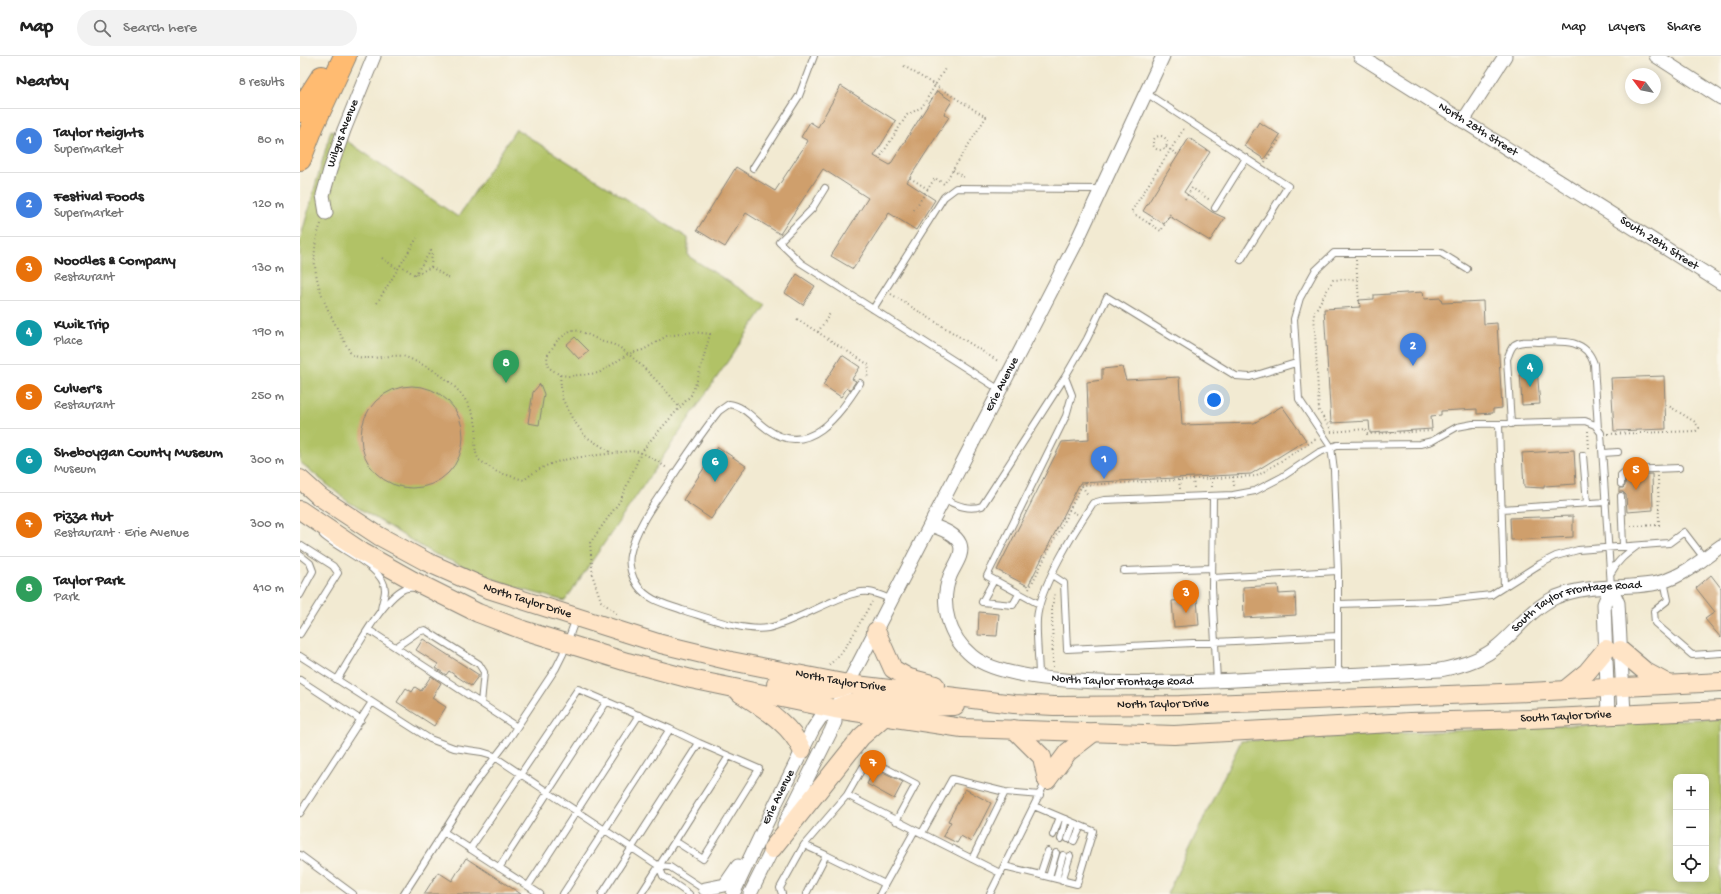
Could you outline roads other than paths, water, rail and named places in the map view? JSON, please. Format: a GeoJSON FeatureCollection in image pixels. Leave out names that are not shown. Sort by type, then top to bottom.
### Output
{"type":"FeatureCollection","features":[{"type":"Feature","properties":{"kind":"highway"},"geometry":{"type":"LineString","coordinates":[[300,111],[335,56]]}},
{"type":"Feature","properties":{"kind":"highway"},"geometry":{"type":"LineString","coordinates":[[300,159],[313,125],[345,56]]}},
{"type":"Feature","properties":{"kind":"main road","name":"North Taylor Drive"},"geometry":{"type":"LineString","coordinates":[[300,479],[320,497],[379,536],[427,562],[488,589],[661,644],[710,656],[848,684],[1014,704],[1054,706],[1180,705],[1565,690]]}},
{"type":"Feature","properties":{"kind":"main road"},"geometry":{"type":"LineString","coordinates":[[302,512],[362,552],[430,589],[490,619],[631,664],[835,709],[962,728],[1094,732]]}},
{"type":"Feature","properties":{"kind":"main road"},"geometry":{"type":"LineString","coordinates":[[876,631],[891,666],[909,678],[1014,704]]}},
{"type":"Feature","properties":{"kind":"main road"},"geometry":{"type":"LineString","coordinates":[[1565,690],[1613,649],[1646,672],[1668,684]]}},
{"type":"Feature","properties":{"kind":"main road"},"geometry":{"type":"LineString","coordinates":[[1565,690],[1721,682]]}},
{"type":"Feature","properties":{"kind":"main road"},"geometry":{"type":"LineString","coordinates":[[731,687],[772,684],[820,692],[837,690],[848,684]]}},
{"type":"Feature","properties":{"kind":"main road"},"geometry":{"type":"LineString","coordinates":[[731,687],[778,719],[791,730],[802,750]]}},
{"type":"Feature","properties":{"kind":"main road"},"geometry":{"type":"LineString","coordinates":[[835,709],[845,703],[860,699],[928,706],[1014,704]]}},
{"type":"Feature","properties":{"kind":"main road","name":"South Taylor Drive"},"geometry":{"type":"LineString","coordinates":[[1094,732],[1174,735],[1410,722],[1523,719],[1721,710]]}},
{"type":"Feature","properties":{"kind":"main road"},"geometry":{"type":"LineString","coordinates":[[772,849],[861,737],[885,716]]}},
{"type":"Feature","properties":{"kind":"main road"},"geometry":{"type":"LineString","coordinates":[[1014,729],[1042,757],[1044,787]]}},
{"type":"Feature","properties":{"kind":"main road"},"geometry":{"type":"LineString","coordinates":[[1044,787],[1068,752],[1094,732]]}},
{"type":"Feature","properties":{"kind":"street","name":"Wilgus Avenue"},"geometry":{"type":"LineString","coordinates":[[326,213],[323,195],[330,170],[344,130],[374,56]]}},
{"type":"Feature","properties":{"kind":"street","name":"Erie Avenue"},"geometry":{"type":"LineString","coordinates":[[750,894],[831,731],[835,722],[835,709],[1075,245],[1163,56]]}},
{"type":"Feature","properties":{"kind":"street","name":"North 28th Street"},"geometry":{"type":"LineString","coordinates":[[1360,56],[1596,204]]}},
{"type":"Feature","properties":{"kind":"street"},"geometry":{"type":"LineString","coordinates":[[1464,121],[1505,56]]}},
{"type":"Feature","properties":{"kind":"street"},"geometry":{"type":"LineString","coordinates":[[1656,56],[1721,98]]}},
{"type":"Feature","properties":{"kind":"street","name":"South 28th Street"},"geometry":{"type":"LineString","coordinates":[[1596,204],[1721,283]]}},
{"type":"Feature","properties":{"kind":"street","name":"North Taylor Frontage Road"},"geometry":{"type":"LineString","coordinates":[[931,525],[955,537],[961,548],[961,553],[950,576],[945,597],[946,610],[955,637],[962,647],[979,661],[1005,671],[1040,678],[1148,682],[1216,681],[1435,670]]}},
{"type":"Feature","properties":{"kind":"street","name":"South Taylor Frontage Road"},"geometry":{"type":"LineString","coordinates":[[1435,670],[1460,667],[1486,655],[1498,646],[1527,616],[1554,598],[1610,581],[1653,584],[1664,581],[1690,569],[1721,546]]}},
{"type":"Feature","properties":{"kind":"street"},"geometry":{"type":"LineString","coordinates":[[1610,581],[1618,603],[1613,649],[1616,714]]}},
{"type":"Feature","properties":{"kind":"street","name":"Erie Avenue"},"geometry":{"type":"LineString","coordinates":[[733,894],[802,750],[821,717],[835,709]]}},
{"type":"Feature","properties":{"kind":"street"},"geometry":{"type":"LineString","coordinates":[[708,892],[725,885],[731,878],[776,803]]}},
{"type":"Feature","properties":{"kind":"lane"},"geometry":{"type":"LineString","coordinates":[[753,168],[799,96],[814,56]]}},
{"type":"Feature","properties":{"kind":"lane"},"geometry":{"type":"LineString","coordinates":[[1146,93],[1288,186],[1242,260]]}},
{"type":"Feature","properties":{"kind":"lane"},"geometry":{"type":"LineString","coordinates":[[1216,206],[1246,158]]}},
{"type":"Feature","properties":{"kind":"lane"},"geometry":{"type":"LineString","coordinates":[[825,188],[812,210],[779,242],[801,263],[1000,390]]}},
{"type":"Feature","properties":{"kind":"lane"},"geometry":{"type":"LineString","coordinates":[[873,309],[944,197],[956,188],[1101,189]]}},
{"type":"Feature","properties":{"kind":"lane"},"geometry":{"type":"LineString","coordinates":[[1338,675],[1338,571],[1334,470],[1331,448],[1299,399],[1294,319],[1300,298],[1315,271],[1334,253],[1441,253],[1467,269]]}},
{"type":"Feature","properties":{"kind":"lane"},"geometry":{"type":"LineString","coordinates":[[944,499],[965,508],[975,509],[982,506],[1065,377],[1087,339],[1107,297],[1236,376],[1250,377],[1296,363]]}},
{"type":"Feature","properties":{"kind":"lane"},"geometry":{"type":"LineString","coordinates":[[1511,424],[1507,359],[1515,345],[1523,342],[1568,341],[1578,344],[1592,356],[1603,453],[1610,581]]}},
{"type":"Feature","properties":{"kind":"lane"},"geometry":{"type":"LineString","coordinates":[[1039,604],[987,576],[1066,416],[1072,395],[1065,377]]}},
{"type":"Feature","properties":{"kind":"lane"},"geometry":{"type":"LineString","coordinates":[[860,383],[844,409],[819,431],[810,436],[799,439],[788,440],[779,436],[768,430],[738,405],[729,404],[715,416],[675,473],[638,532],[630,556],[632,575],[637,585],[645,594],[658,602],[751,628],[767,628],[790,622],[842,597],[861,592],[869,592],[892,600]]}},
{"type":"Feature","properties":{"kind":"lane"},"geometry":{"type":"LineString","coordinates":[[1040,678],[1037,620],[1039,604],[1046,585],[1093,503],[1104,500],[1233,495],[1255,491],[1282,477],[1318,453],[1337,445],[1420,444],[1432,441],[1457,427],[1473,424],[1588,422],[1600,432]]}},
{"type":"Feature","properties":{"kind":"lane"},"geometry":{"type":"LineString","coordinates":[[1499,424],[1504,587]]}},
{"type":"Feature","properties":{"kind":"lane"},"geometry":{"type":"LineString","coordinates":[[1603,453],[1618,452]]}},
{"type":"Feature","properties":{"kind":"lane"},"geometry":{"type":"LineString","coordinates":[[1582,455],[1586,503]]}},
{"type":"Feature","properties":{"kind":"lane"},"geometry":{"type":"LineString","coordinates":[[1621,484],[1621,475],[1627,470],[1679,468]]}},
{"type":"Feature","properties":{"kind":"lane"},"geometry":{"type":"LineString","coordinates":[[1213,496],[1212,578],[1216,681]]}},
{"type":"Feature","properties":{"kind":"lane"},"geometry":{"type":"LineString","coordinates":[[1621,496],[1623,546]]}},
{"type":"Feature","properties":{"kind":"lane"},"geometry":{"type":"LineString","coordinates":[[1502,509],[1606,502]]}},
{"type":"Feature","properties":{"kind":"lane"},"geometry":{"type":"LineString","coordinates":[[302,512],[332,544],[372,569],[380,576],[385,590],[380,611]]}},
{"type":"Feature","properties":{"kind":"lane"},"geometry":{"type":"LineString","coordinates":[[1338,604],[1443,600],[1491,595],[1540,564],[1556,556],[1578,550],[1669,543],[1684,532],[1704,558]]}},
{"type":"Feature","properties":{"kind":"lane"},"geometry":{"type":"LineString","coordinates":[[300,545],[333,566],[338,573],[300,634]]}},
{"type":"Feature","properties":{"kind":"lane"},"geometry":{"type":"LineString","coordinates":[[1610,581],[1619,560],[1637,546]]}},
{"type":"Feature","properties":{"kind":"lane"},"geometry":{"type":"LineString","coordinates":[[300,556],[310,563],[313,571],[300,595]]}},
{"type":"Feature","properties":{"kind":"lane"},"geometry":{"type":"LineString","coordinates":[[1124,571],[1212,568]]}},
{"type":"Feature","properties":{"kind":"lane"},"geometry":{"type":"LineString","coordinates":[[1212,578],[1338,571]]}},
{"type":"Feature","properties":{"kind":"lane"},"geometry":{"type":"LineString","coordinates":[[1052,575],[1064,583],[1067,649],[1338,636]]}},
{"type":"Feature","properties":{"kind":"lane"},"geometry":{"type":"LineString","coordinates":[[994,580],[982,602],[1013,605],[1022,595]]}},
{"type":"Feature","properties":{"kind":"lane"},"geometry":{"type":"LineString","coordinates":[[1664,581],[1668,600],[1654,611],[1655,623],[1692,655],[1721,653]]}},
{"type":"Feature","properties":{"kind":"lane"},"geometry":{"type":"LineString","coordinates":[[337,680],[380,611],[397,593],[404,589],[430,589]]}},
{"type":"Feature","properties":{"kind":"lane"},"geometry":{"type":"LineString","coordinates":[[404,894],[473,786],[495,758],[556,668],[576,618]]}},
{"type":"Feature","properties":{"kind":"lane"},"geometry":{"type":"LineString","coordinates":[[369,630],[517,726]]}},
{"type":"Feature","properties":{"kind":"lane"},"geometry":{"type":"LineString","coordinates":[[396,647],[424,630],[479,664],[484,672],[481,703]]}},
{"type":"Feature","properties":{"kind":"lane"},"geometry":{"type":"LineString","coordinates":[[300,656],[436,742],[454,748],[484,752],[495,758],[606,829],[660,866],[670,867],[708,892]]}},
{"type":"Feature","properties":{"kind":"lane"},"geometry":{"type":"LineString","coordinates":[[300,680],[361,720]]}},
{"type":"Feature","properties":{"kind":"lane"},"geometry":{"type":"LineString","coordinates":[[470,849],[578,689],[759,769],[703,859],[675,841]]}},
{"type":"Feature","properties":{"kind":"lane"},"geometry":{"type":"LineString","coordinates":[[300,813],[372,702]]}},
{"type":"Feature","properties":{"kind":"lane"},"geometry":{"type":"LineString","coordinates":[[499,868],[608,702]]}},
{"type":"Feature","properties":{"kind":"lane"},"geometry":{"type":"LineString","coordinates":[[528,886],[639,715]]}},
{"type":"Feature","properties":{"kind":"lane"},"geometry":{"type":"LineString","coordinates":[[564,894],[670,729]]}},
{"type":"Feature","properties":{"kind":"lane"},"geometry":{"type":"LineString","coordinates":[[602,894],[699,743]]}},
{"type":"Feature","properties":{"kind":"lane"},"geometry":{"type":"LineString","coordinates":[[641,894],[729,756]]}},
{"type":"Feature","properties":{"kind":"lane"},"geometry":{"type":"LineString","coordinates":[[782,894],[780,888],[804,845],[847,795],[863,767],[870,760],[916,784],[896,821]]}},
{"type":"Feature","properties":{"kind":"lane"},"geometry":{"type":"LineString","coordinates":[[922,833],[952,779],[1005,792],[1044,787]]}},
{"type":"Feature","properties":{"kind":"lane"},"geometry":{"type":"LineString","coordinates":[[990,894],[1044,787]]}},
{"type":"Feature","properties":{"kind":"lane"},"geometry":{"type":"LineString","coordinates":[[972,859],[1005,792]]}},
{"type":"Feature","properties":{"kind":"lane"},"geometry":{"type":"LineString","coordinates":[[847,795],[1000,873]]}},
{"type":"Feature","properties":{"kind":"lane"},"geometry":{"type":"LineString","coordinates":[[1004,866],[1077,884],[1094,832],[1034,806]]}},
{"type":"Feature","properties":{"kind":"lane"},"geometry":{"type":"LineString","coordinates":[[1053,836],[1063,818]]}},
{"type":"Feature","properties":{"kind":"lane"},"geometry":{"type":"LineString","coordinates":[[1061,839],[1063,818]]}},
{"type":"Feature","properties":{"kind":"lane"},"geometry":{"type":"LineString","coordinates":[[1071,840],[1078,824]]}},
{"type":"Feature","properties":{"kind":"lane"},"geometry":{"type":"LineString","coordinates":[[880,894],[915,830]]}},
{"type":"Feature","properties":{"kind":"lane"},"geometry":{"type":"LineString","coordinates":[[444,832],[540,894]]}},
{"type":"Feature","properties":{"kind":"lane"},"geometry":{"type":"LineString","coordinates":[[804,845],[885,884]]}},
{"type":"Feature","properties":{"kind":"lane"},"geometry":{"type":"LineString","coordinates":[[1040,875],[1048,851]]}},
{"type":"Feature","properties":{"kind":"lane"},"geometry":{"type":"LineString","coordinates":[[1049,877],[1056,853]]}},
{"type":"Feature","properties":{"kind":"lane"},"geometry":{"type":"LineString","coordinates":[[300,855],[353,894]]}},
{"type":"Feature","properties":{"kind":"lane"},"geometry":{"type":"LineString","coordinates":[[806,894],[826,855]]}},
{"type":"Feature","properties":{"kind":"lane"},"geometry":{"type":"LineString","coordinates":[[1059,880],[1066,856]]}},
{"type":"Feature","properties":{"kind":"lane"},"geometry":{"type":"LineString","coordinates":[[660,866],[663,876],[689,894]]}},
{"type":"Feature","properties":{"kind":"place","name":"Festival Foods"},"geometry":{"type":"Point","coordinates":[1413,366]}},
{"type":"Feature","properties":{"kind":"place","name":"Taylor Park"},"geometry":{"type":"Point","coordinates":[506,383]}},
{"type":"Feature","properties":{"kind":"place","name":"Kwik Trip"},"geometry":{"type":"Point","coordinates":[1530,387]}},
{"type":"Feature","properties":{"kind":"place","name":"Taylor Heights"},"geometry":{"type":"Point","coordinates":[1104,479]}},
{"type":"Feature","properties":{"kind":"place","name":"Sheboygan County Museum"},"geometry":{"type":"Point","coordinates":[715,482]}},
{"type":"Feature","properties":{"kind":"place","name":"Culver's"},"geometry":{"type":"Point","coordinates":[1636,490]}},
{"type":"Feature","properties":{"kind":"place","name":"Noodles & Company"},"geometry":{"type":"Point","coordinates":[1186,613]}},
{"type":"Feature","properties":{"kind":"place","name":"Pizza Hut"},"geometry":{"type":"Point","coordinates":[873,783]}}]}
